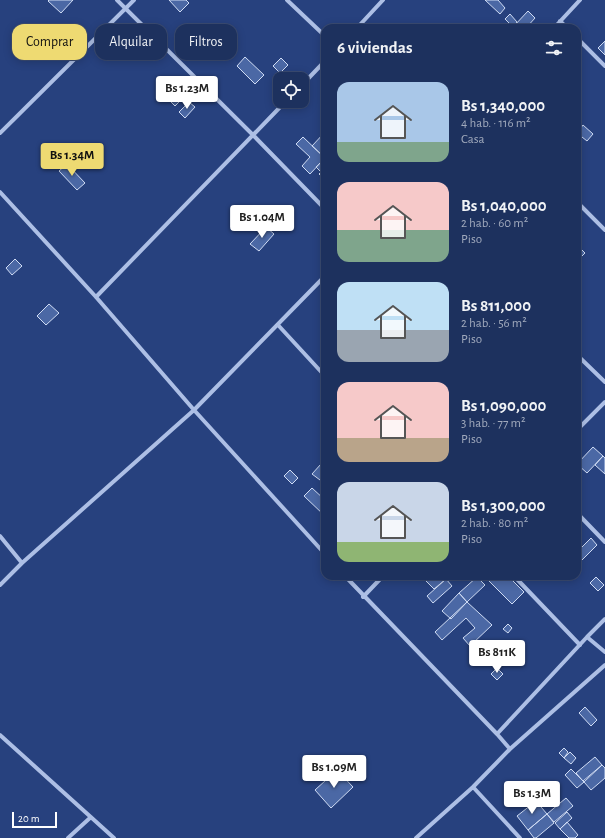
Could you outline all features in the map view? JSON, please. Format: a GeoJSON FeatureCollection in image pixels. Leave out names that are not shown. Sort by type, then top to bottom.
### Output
{"type":"FeatureCollection","features":[{"type":"Feature","properties":{"kind":"street"},"geometry":{"type":"LineString","coordinates":[[117,0],[321,205]]}},
{"type":"Feature","properties":{"kind":"street"},"geometry":{"type":"LineString","coordinates":[[0,133],[134,0]]}},
{"type":"Feature","properties":{"kind":"street"},"geometry":{"type":"LineString","coordinates":[[287,0],[321,32]]}},
{"type":"Feature","properties":{"kind":"street"},"geometry":{"type":"LineString","coordinates":[[360,24],[383,0]]}},
{"type":"Feature","properties":{"kind":"street"},"geometry":{"type":"LineString","coordinates":[[557,24],[580,0]]}},
{"type":"Feature","properties":{"kind":"street"},"geometry":{"type":"LineString","coordinates":[[560,21],[563,24]]}},
{"type":"Feature","properties":{"kind":"street"},"geometry":{"type":"LineString","coordinates":[[581,42],[605,66]]}},
{"type":"Feature","properties":{"kind":"street"},"geometry":{"type":"LineString","coordinates":[[309,78],[321,65]]}},
{"type":"Feature","properties":{"kind":"street"},"geometry":{"type":"LineString","coordinates":[[96,298],[279,108]]}},
{"type":"Feature","properties":{"kind":"street"},"geometry":{"type":"LineString","coordinates":[[0,192],[96,298],[194,410],[321,550]]}},
{"type":"Feature","properties":{"kind":"street"},"geometry":{"type":"LineString","coordinates":[[581,206],[605,230]]}},
{"type":"Feature","properties":{"kind":"street"},"geometry":{"type":"LineString","coordinates":[[0,585],[22,563],[194,410],[321,280]]}},
{"type":"Feature","properties":{"kind":"street"},"geometry":{"type":"LineString","coordinates":[[278,325],[321,372]]}},
{"type":"Feature","properties":{"kind":"street"},"geometry":{"type":"LineString","coordinates":[[581,359],[605,382]]}},
{"type":"Feature","properties":{"kind":"street"},"geometry":{"type":"LineString","coordinates":[[581,426],[605,402]]}},
{"type":"Feature","properties":{"kind":"street"},"geometry":{"type":"LineString","coordinates":[[581,517],[605,542]]}},
{"type":"Feature","properties":{"kind":"street"},"geometry":{"type":"LineString","coordinates":[[0,536],[22,563]]}},
{"type":"Feature","properties":{"kind":"street"},"geometry":{"type":"LineString","coordinates":[[349,580],[510,749]]}},
{"type":"Feature","properties":{"kind":"street"},"geometry":{"type":"LineString","coordinates":[[364,597],[379,580]]}},
{"type":"Feature","properties":{"kind":"street"},"geometry":{"type":"LineString","coordinates":[[518,580],[580,645]]}},
{"type":"Feature","properties":{"kind":"street"},"geometry":{"type":"LineString","coordinates":[[497,734],[605,619]]}},
{"type":"Feature","properties":{"kind":"street"},"geometry":{"type":"LineString","coordinates":[[587,637],[605,652]]}},
{"type":"Feature","properties":{"kind":"street"},"geometry":{"type":"LineString","coordinates":[[416,838],[473,788],[510,749],[605,665]]}},
{"type":"Feature","properties":{"kind":"street"},"geometry":{"type":"LineString","coordinates":[[0,735],[114,838]]}},
{"type":"Feature","properties":{"kind":"street"},"geometry":{"type":"LineString","coordinates":[[473,788],[520,838]]}},
{"type":"Feature","properties":{"kind":"street"},"geometry":{"type":"LineString","coordinates":[[68,838],[91,817]]}},
{"type":"Feature","properties":{"kind":"building"},"geometry":{"type":"Polygon","coordinates":[[[73,0],[61,13],[48,1],[73,0]]]}},
{"type":"Feature","properties":{"kind":"building"},"geometry":{"type":"Polygon","coordinates":[[[169,0],[186,0],[189,3],[180,12],[169,0]]]}},
{"type":"Feature","properties":{"kind":"building"},"geometry":{"type":"Polygon","coordinates":[[[485,0],[498,0],[505,8],[500,14],[485,0]]]}},
{"type":"Feature","properties":{"kind":"building"},"geometry":{"type":"Polygon","coordinates":[[[528,11],[535,18],[530,24],[516,24],[528,11]]]}},
{"type":"Feature","properties":{"kind":"building"},"geometry":{"type":"Polygon","coordinates":[[[510,14],[517,22],[515,24],[510,24],[505,19],[510,14]]]}},
{"type":"Feature","properties":{"kind":"building"},"geometry":{"type":"Polygon","coordinates":[[[605,41],[605,55],[598,48],[605,41]]]}},
{"type":"Feature","properties":{"kind":"building"},"geometry":{"type":"Polygon","coordinates":[[[245,57],[264,75],[255,84],[237,66],[245,57]]]}},
{"type":"Feature","properties":{"kind":"building"},"geometry":{"type":"Polygon","coordinates":[[[281,58],[288,65],[281,72],[273,66],[281,58]]]}},
{"type":"Feature","properties":{"kind":"building"},"geometry":{"type":"Polygon","coordinates":[[[177,88],[185,96],[175,106],[167,98],[177,88]]]}},
{"type":"Feature","properties":{"kind":"building"},"geometry":{"type":"Polygon","coordinates":[[[189,102],[195,107],[185,118],[179,112],[189,102]]]}},
{"type":"Feature","properties":{"kind":"building"},"geometry":{"type":"Polygon","coordinates":[[[583,125],[593,134],[587,141],[581,136],[581,128],[583,125]]]}},
{"type":"Feature","properties":{"kind":"building"},"geometry":{"type":"Polygon","coordinates":[[[321,136],[321,154],[312,146],[321,136]]]}},
{"type":"Feature","properties":{"kind":"building"},"geometry":{"type":"Polygon","coordinates":[[[303,137],[321,154],[321,162],[310,174],[302,166],[310,157],[296,144],[303,137]]]}},
{"type":"Feature","properties":{"kind":"building"},"geometry":{"type":"Polygon","coordinates":[[[321,162],[321,172],[316,167],[321,162]]]}},
{"type":"Feature","properties":{"kind":"building"},"geometry":{"type":"Polygon","coordinates":[[[67,164],[85,183],[77,190],[59,171],[67,164]]]}},
{"type":"Feature","properties":{"kind":"building"},"geometry":{"type":"Polygon","coordinates":[[[266,227],[274,234],[259,251],[250,244],[266,227]]]}},
{"type":"Feature","properties":{"kind":"building"},"geometry":{"type":"Polygon","coordinates":[[[581,249],[585,253],[581,257],[581,249]]]}},
{"type":"Feature","properties":{"kind":"building"},"geometry":{"type":"Polygon","coordinates":[[[15,259],[22,266],[12,275],[6,268],[15,259]]]}},
{"type":"Feature","properties":{"kind":"building"},"geometry":{"type":"Polygon","coordinates":[[[49,304],[59,313],[46,325],[37,316],[49,304]]]}},
{"type":"Feature","properties":{"kind":"building"},"geometry":{"type":"Polygon","coordinates":[[[593,447],[603,456],[587,473],[581,468],[581,460],[593,447]]]}},
{"type":"Feature","properties":{"kind":"building"},"geometry":{"type":"Polygon","coordinates":[[[603,456],[605,458],[605,474],[595,465],[603,456]]]}},
{"type":"Feature","properties":{"kind":"building"},"geometry":{"type":"Polygon","coordinates":[[[321,464],[321,479],[320,480],[312,474],[321,464]]]}},
{"type":"Feature","properties":{"kind":"building"},"geometry":{"type":"Polygon","coordinates":[[[290,470],[298,478],[292,484],[284,476],[290,470]]]}},
{"type":"Feature","properties":{"kind":"building"},"geometry":{"type":"Polygon","coordinates":[[[312,488],[321,496],[321,512],[304,496],[312,488]]]}},
{"type":"Feature","properties":{"kind":"building"},"geometry":{"type":"Polygon","coordinates":[[[591,538],[597,545],[581,561],[581,548],[591,538]]]}},
{"type":"Feature","properties":{"kind":"building"},"geometry":{"type":"Polygon","coordinates":[[[596,577],[604,585],[598,591],[590,583],[596,577]]]}},
{"type":"Feature","properties":{"kind":"building"},"geometry":{"type":"Polygon","coordinates":[[[427,580],[445,580],[434,589],[426,581],[427,580]]]}},
{"type":"Feature","properties":{"kind":"building"},"geometry":{"type":"Polygon","coordinates":[[[445,580],[447,580],[452,586],[433,603],[427,596],[445,580]]]}},
{"type":"Feature","properties":{"kind":"building"},"geometry":{"type":"Polygon","coordinates":[[[474,580],[480,580],[485,585],[467,602],[459,593],[474,580]]]}},
{"type":"Feature","properties":{"kind":"building"},"geometry":{"type":"Polygon","coordinates":[[[512,580],[524,592],[512,604],[489,581],[512,580]]]}},
{"type":"Feature","properties":{"kind":"building"},"geometry":{"type":"Polygon","coordinates":[[[459,593],[467,602],[451,619],[442,611],[459,593]]]}},
{"type":"Feature","properties":{"kind":"building"},"geometry":{"type":"Polygon","coordinates":[[[467,602],[492,625],[470,646],[463,638],[475,628],[466,618],[442,640],[435,632],[467,602]]]}},
{"type":"Feature","properties":{"kind":"building"},"geometry":{"type":"Polygon","coordinates":[[[508,624],[512,628],[508,633],[503,629],[508,624]]]}},
{"type":"Feature","properties":{"kind":"building"},"geometry":{"type":"Polygon","coordinates":[[[508,643],[515,650],[503,662],[496,655],[508,643]]]}},
{"type":"Feature","properties":{"kind":"building"},"geometry":{"type":"Polygon","coordinates":[[[497,668],[503,674],[497,680],[491,674],[497,668]]]}},
{"type":"Feature","properties":{"kind":"building"},"geometry":{"type":"Polygon","coordinates":[[[585,707],[597,720],[591,726],[579,713],[585,707]]]}},
{"type":"Feature","properties":{"kind":"building"},"geometry":{"type":"Polygon","coordinates":[[[564,748],[568,752],[564,758],[559,753],[564,748]]]}},
{"type":"Feature","properties":{"kind":"building"},"geometry":{"type":"Polygon","coordinates":[[[570,752],[576,758],[571,764],[564,758],[570,752]]]}},
{"type":"Feature","properties":{"kind":"building"},"geometry":{"type":"Polygon","coordinates":[[[595,757],[602,765],[583,781],[576,773],[595,757]]]}},
{"type":"Feature","properties":{"kind":"building"},"geometry":{"type":"Polygon","coordinates":[[[602,765],[605,768],[605,778],[591,790],[584,782],[602,765]]]}},
{"type":"Feature","properties":{"kind":"building"},"geometry":{"type":"Polygon","coordinates":[[[571,769],[584,782],[577,788],[565,775],[571,769]]]}},
{"type":"Feature","properties":{"kind":"building"},"geometry":{"type":"Polygon","coordinates":[[[337,770],[353,787],[331,808],[315,790],[337,770]]]}},
{"type":"Feature","properties":{"kind":"building"},"geometry":{"type":"Polygon","coordinates":[[[566,798],[573,806],[554,822],[547,814],[566,798]]]}},
{"type":"Feature","properties":{"kind":"building"},"geometry":{"type":"Polygon","coordinates":[[[536,801],[547,814],[528,830],[517,816],[536,801]]]}},
{"type":"Feature","properties":{"kind":"building"},"geometry":{"type":"Polygon","coordinates":[[[567,812],[572,818],[560,829],[555,823],[567,812]]]}},
{"type":"Feature","properties":{"kind":"building"},"geometry":{"type":"Polygon","coordinates":[[[547,814],[554,823],[534,838],[528,830],[547,814]]]}},
{"type":"Feature","properties":{"kind":"building"},"geometry":{"type":"Polygon","coordinates":[[[567,822],[578,835],[575,838],[569,838],[560,829],[567,822]]]}}]}
